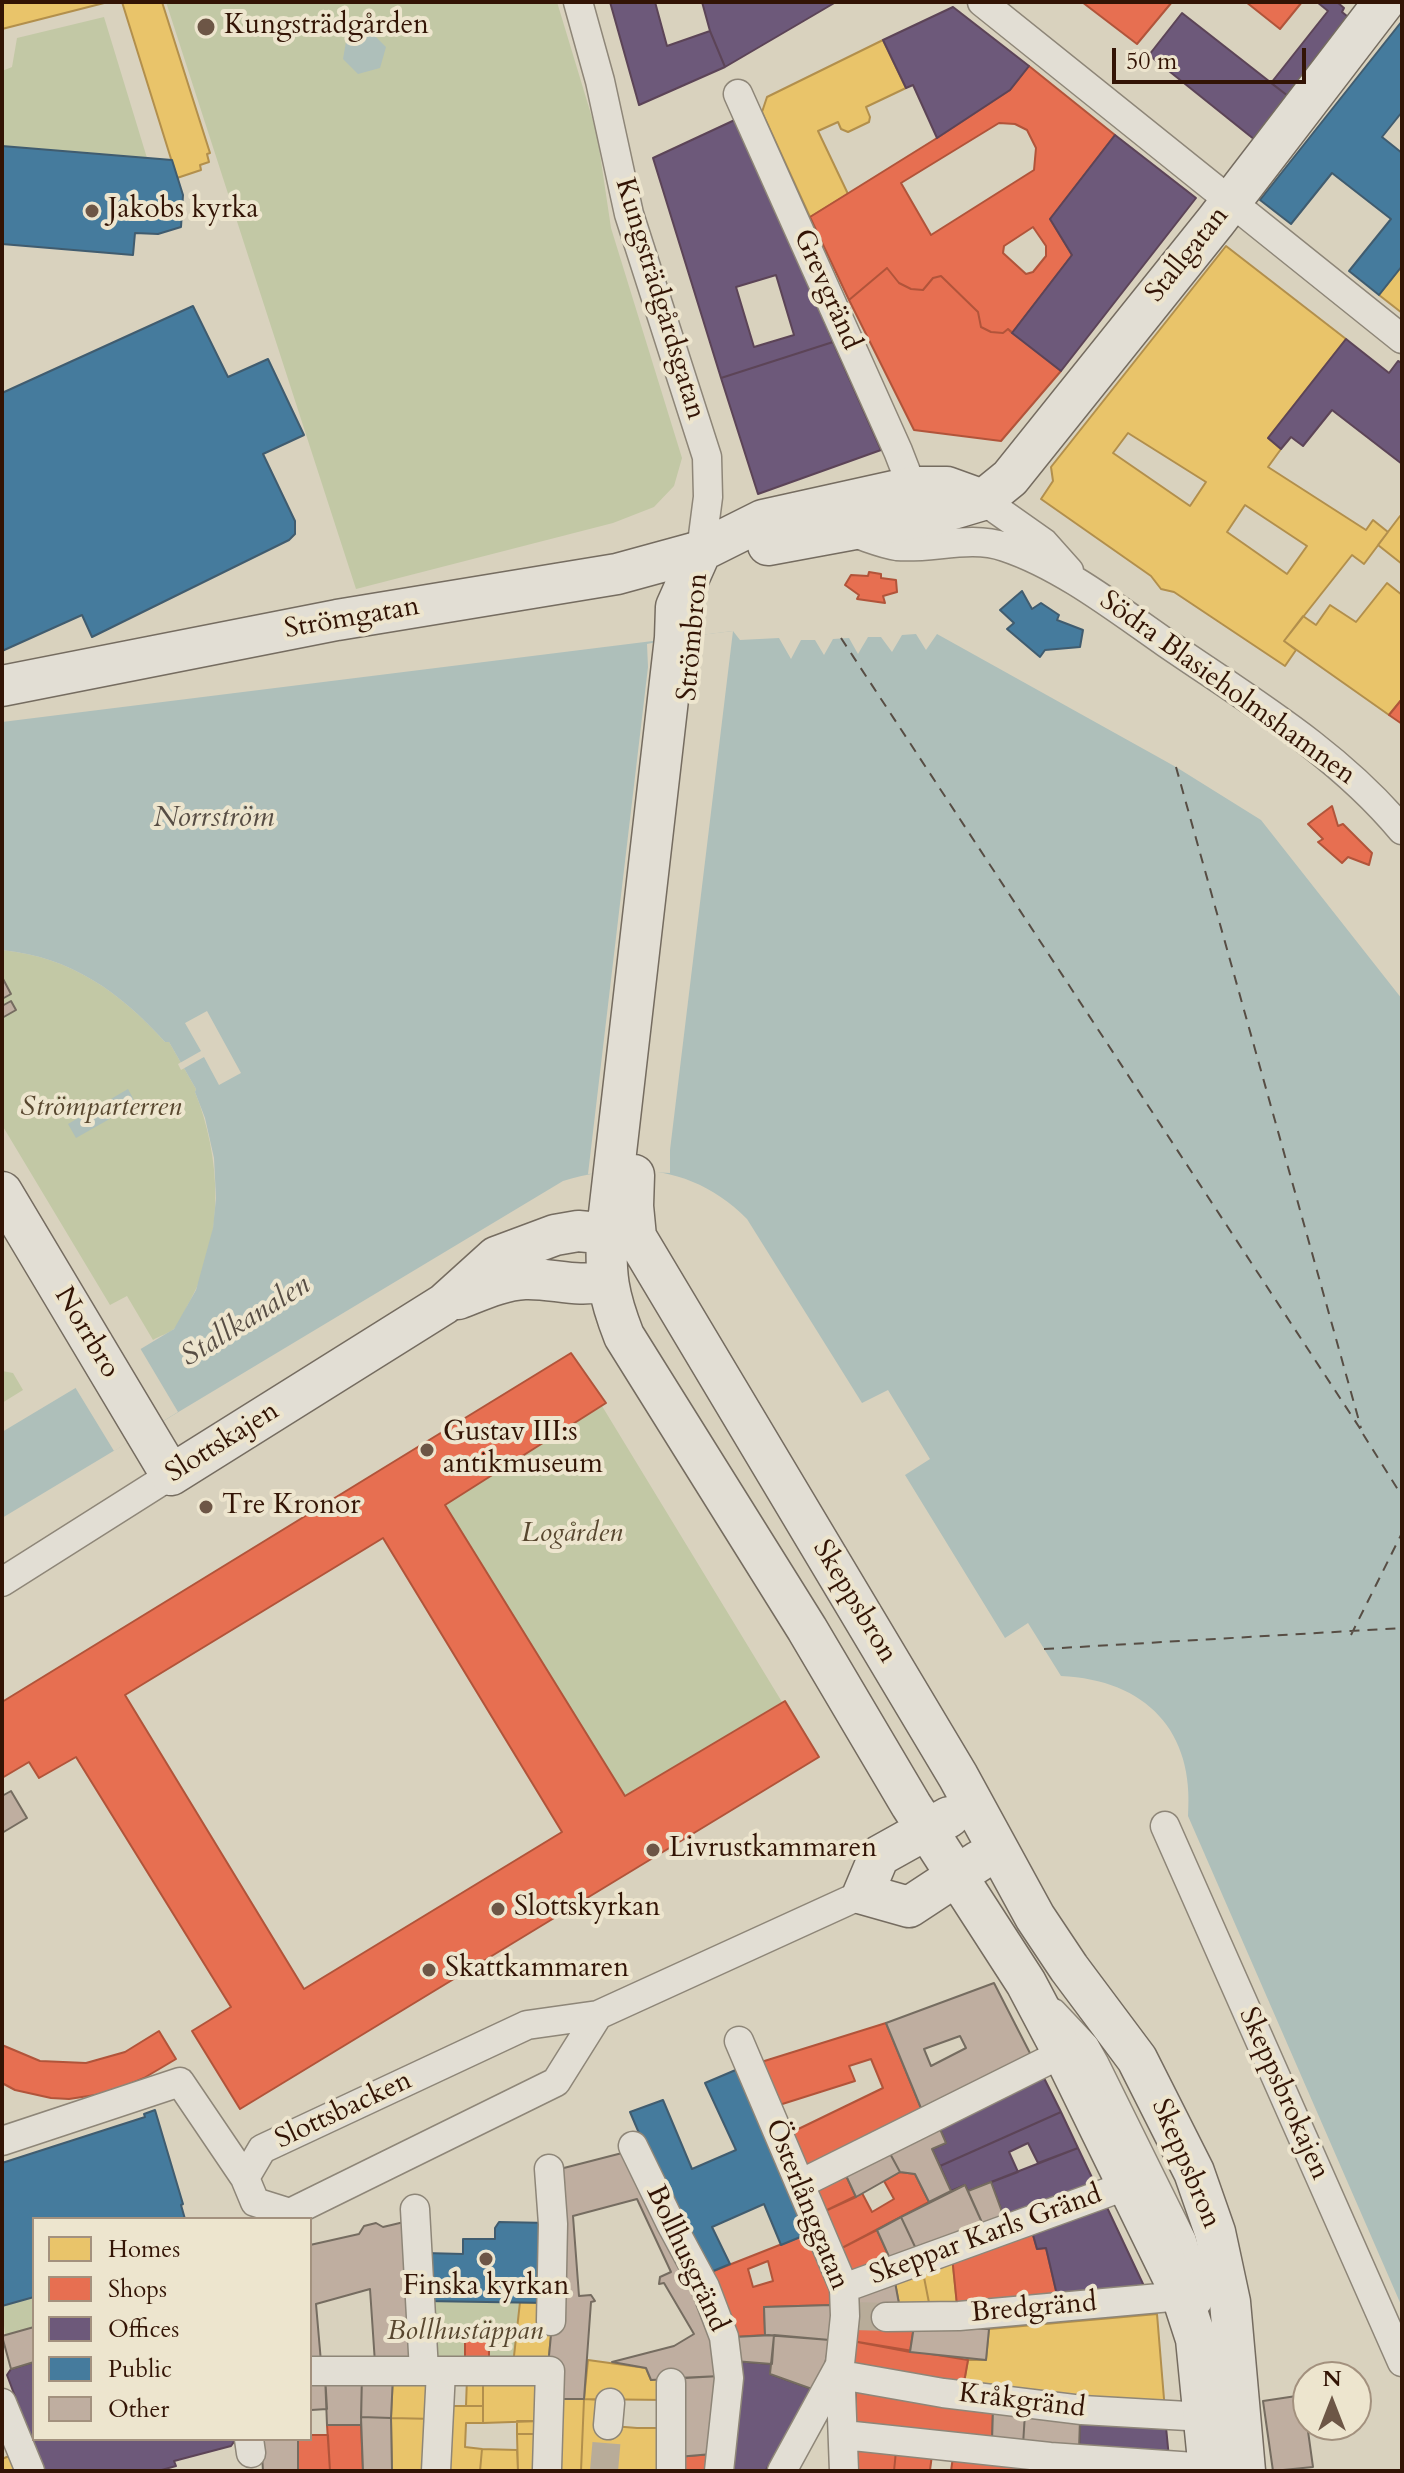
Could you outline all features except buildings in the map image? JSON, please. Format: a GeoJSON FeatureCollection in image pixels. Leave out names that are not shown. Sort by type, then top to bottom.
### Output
{"type":"FeatureCollection","features":[{"type":"Feature","properties":{"kind":"street","name":"Kungsträdgårdsgatan"},"geometry":{"type":"LineString","coordinates":[[578,2],[600,81],[629,214],[707,457],[708,497],[701,551]]}},
{"type":"Feature","properties":{"kind":"street"},"geometry":{"type":"LineString","coordinates":[[982,2],[1402,339]]}},
{"type":"Feature","properties":{"kind":"street","name":"Stallgatan"},"geometry":{"type":"LineString","coordinates":[[983,500],[1010,478],[1231,202],[1384,2]]}},
{"type":"Feature","properties":{"kind":"street","name":"Grevgränd"},"geometry":{"type":"LineString","coordinates":[[738,94],[912,487]]}},
{"type":"Feature","properties":{"kind":"street","name":"Södra Blasieholmshamnen"},"geometry":{"type":"LineString","coordinates":[[701,551],[763,520],[912,487],[947,487],[983,500],[1044,543],[1083,586]]}},
{"type":"Feature","properties":{"kind":"street","name":"Södra Blasieholmshamnen"},"geometry":{"type":"LineString","coordinates":[[701,551],[742,550],[850,532],[936,514],[983,500]]}},
{"type":"Feature","properties":{"kind":"street","name":"Södra Blasieholmshamnen"},"geometry":{"type":"LineString","coordinates":[[850,532],[895,546],[939,546],[969,541],[1004,546],[1083,586],[1266,711],[1344,769],[1402,830]]}},
{"type":"Feature","properties":{"kind":"street","name":"Strömbron"},"geometry":{"type":"LineString","coordinates":[[625,1203],[686,637],[702,604],[701,551]]}},
{"type":"Feature","properties":{"kind":"street","name":"Strömgatan"},"geometry":{"type":"LineString","coordinates":[[2,686],[337,620],[617,574],[701,551]]}},
{"type":"Feature","properties":{"kind":"street","name":"Norrbro"},"geometry":{"type":"LineString","coordinates":[[2,1192],[171,1475]]}},
{"type":"Feature","properties":{"kind":"street"},"geometry":{"type":"LineString","coordinates":[[606,1281],[622,1264],[625,1203]]}},
{"type":"Feature","properties":{"kind":"street","name":"Slottskajen"},"geometry":{"type":"LineString","coordinates":[[2,1582],[444,1304],[496,1257],[555,1235],[578,1231],[625,1203]]}},
{"type":"Feature","properties":{"kind":"street","name":"Skeppsbron"},"geometry":{"type":"LineString","coordinates":[[625,1203],[999,1848],[1035,1917],[1137,2059],[1194,2172],[1215,2232],[1230,2302],[1214,2338],[1205,2417],[1221,2470]]}},
{"type":"Feature","properties":{"kind":"street","name":"Slottskajen"},"geometry":{"type":"LineString","coordinates":[[444,1304],[522,1279],[588,1285],[606,1281]]}},
{"type":"Feature","properties":{"kind":"street","name":"Skeppsbron"},"geometry":{"type":"LineString","coordinates":[[606,1281],[610,1301],[624,1336],[807,1629],[926,1829],[1026,1983],[1085,2047],[1182,2241],[1214,2338],[1221,2470]]}},
{"type":"Feature","properties":{"kind":"street"},"geometry":{"type":"LineString","coordinates":[[973,1803],[879,1856],[863,1894],[909,1907],[999,1848]]}},
{"type":"Feature","properties":{"kind":"street","name":"Skeppsbrokajen"},"geometry":{"type":"LineString","coordinates":[[1165,1826],[1402,2362]]}},
{"type":"Feature","properties":{"kind":"street","name":"Slottsbacken"},"geometry":{"type":"LineString","coordinates":[[249,2200],[262,2149],[527,2025],[598,2015],[863,1894]]}},
{"type":"Feature","properties":{"kind":"street","name":"Skeppsbron"},"geometry":{"type":"LineString","coordinates":[[1026,1983],[1055,2057],[1128,2185],[1182,2296],[1214,2338]]}},
{"type":"Feature","properties":{"kind":"street"},"geometry":{"type":"LineString","coordinates":[[2,2141],[180,2082],[249,2200],[290,2213],[556,2082],[598,2015]]}},
{"type":"Feature","properties":{"kind":"street","name":"Österlånggatan"},"geometry":{"type":"LineString","coordinates":[[739,2041],[848,2306],[841,2369],[844,2471]]}},
{"type":"Feature","properties":{"kind":"street"},"geometry":{"type":"LineString","coordinates":[[800,2184],[1055,2057]]}},
{"type":"Feature","properties":{"kind":"street","name":"Bollhusgränd"},"geometry":{"type":"LineString","coordinates":[[633,2146],[705,2287],[724,2337],[729,2378],[719,2471]]}},
{"type":"Feature","properties":{"kind":"street"},"geometry":{"type":"LineString","coordinates":[[549,2169],[553,2224],[551,2321]]}},
{"type":"Feature","properties":{"kind":"street","name":"Skeppar Karls Gränd"},"geometry":{"type":"LineString","coordinates":[[848,2306],[1128,2185]]}},
{"type":"Feature","properties":{"kind":"street"},"geometry":{"type":"LineString","coordinates":[[415,2209],[433,2371],[436,2471]]}},
{"type":"Feature","properties":{"kind":"street","name":"Bredgränd"},"geometry":{"type":"LineString","coordinates":[[886,2317],[959,2316],[1182,2296]]}},
{"type":"Feature","properties":{"kind":"street"},"geometry":{"type":"LineString","coordinates":[[782,2471],[841,2369]]}},
{"type":"Feature","properties":{"kind":"street","name":"Kråkgränd"},"geometry":{"type":"LineString","coordinates":[[841,2369],[943,2393],[1054,2407],[1205,2417]]}},
{"type":"Feature","properties":{"kind":"street"},"geometry":{"type":"LineString","coordinates":[[312,2371],[550,2371],[547,2469]]}},
{"type":"Feature","properties":{"kind":"street"},"geometry":{"type":"LineString","coordinates":[[671,2383],[671,2471]]}},
{"type":"Feature","properties":{"kind":"street"},"geometry":{"type":"LineString","coordinates":[[2,2403],[11,2448],[30,2471]]}},
{"type":"Feature","properties":{"kind":"street"},"geometry":{"type":"LineString","coordinates":[[844,2435],[1050,2457],[1221,2470]]}},
{"type":"Feature","properties":{"kind":"green space","name":"Kungsträdgården"},"geometry":{"type":"Polygon","coordinates":[[[166,2],[557,2],[597,134],[611,228],[682,458],[674,486],[654,507],[613,523],[356,589],[166,2]]]}},
{"type":"Feature","properties":{"kind":"green space"},"geometry":{"type":"Polygon","coordinates":[[[104,17],[147,158],[2,146],[2,71],[12,67],[17,38],[104,17]]]}},
{"type":"Feature","properties":{"kind":"green space","name":"Strömparterren"},"geometry":{"type":"Polygon","coordinates":[[[2,950],[50,960],[112,993],[165,1042],[169,1042],[196,1089],[214,1170],[214,1224],[201,1277],[181,1319],[173,1330],[153,1340],[127,1296],[110,1305],[2,1125],[2,950]]]}},
{"type":"Feature","properties":{"kind":"green space"},"geometry":{"type":"Polygon","coordinates":[[[2,1371],[13,1373],[23,1390],[2,1403],[2,1371]]]}},
{"type":"Feature","properties":{"kind":"green space","name":"Logården"},"geometry":{"type":"Polygon","coordinates":[[[602,1406],[782,1702],[625,1796],[445,1505],[602,1406]]]}},
{"type":"Feature","properties":{"kind":"green space"},"geometry":{"type":"Polygon","coordinates":[[[32,2298],[32,2328],[5,2335],[2,2306],[32,2298]]]}},
{"type":"Feature","properties":{"kind":"green space","name":"Bollhustäppan"},"geometry":{"type":"Polygon","coordinates":[[[424,2301],[520,2302],[513,2365],[423,2364],[424,2301]]]}},
{"type":"Feature","properties":{"kind":"water"},"geometry":{"type":"Polygon","coordinates":[[[370,31],[386,47],[380,68],[358,74],[343,59],[347,36],[370,31]]]}},
{"type":"Feature","properties":{"kind":"water"},"geometry":{"type":"Polygon","coordinates":[[[733,631],[740,640],[779,638],[791,659],[801,640],[815,640],[824,655],[833,639],[849,638],[858,654],[868,637],[881,637],[892,652],[902,635],[916,634],[926,650],[937,634],[1176,767],[1261,820],[1402,999],[1402,2307],[1188,1816],[1188,1786],[1183,1759],[1173,1735],[1159,1716],[1140,1700],[1118,1688],[1061,1676],[1028,1623],[1005,1638],[905,1475],[930,1459],[888,1390],[862,1403],[747,1219],[706,1188],[684,1179],[638,1170],[588,1174],[563,1181],[2,1518],[2,1432],[174,1329],[196,1290],[213,1228],[216,1198],[214,1158],[205,1118],[196,1089],[169,1042],[165,1042],[130,1008],[92,980],[50,960],[2,950],[2,722],[733,631]]]}},
{"type":"Feature","properties":{"kind":"water"},"geometry":{"type":"Polygon","coordinates":[[[128,1089],[136,1104],[76,1138],[68,1124],[128,1089]]]}},
{"type":"Feature","properties":{"kind":"pier"},"geometry":{"type":"Polygon","coordinates":[[[733,631],[670,1150],[670,1173],[634,1171],[588,1174],[648,667],[647,644],[733,631]]]}},
{"type":"Feature","properties":{"kind":"pier"},"geometry":{"type":"Polygon","coordinates":[[[207,1011],[241,1073],[219,1085],[204,1057],[181,1070],[178,1064],[201,1051],[185,1023],[207,1011]]]}},
{"type":"Feature","properties":{"kind":"pier"},"geometry":{"type":"Polygon","coordinates":[[[140,1348],[178,1412],[114,1451],[75,1387],[140,1348]]]}},
{"type":"Feature","properties":{"kind":"ferry route"},"geometry":{"type":"LineString","coordinates":[[841,638],[1363,1433]]}},
{"type":"Feature","properties":{"kind":"ferry route"},"geometry":{"type":"LineString","coordinates":[[1176,767],[1361,1428]]}},
{"type":"Feature","properties":{"kind":"ferry route"},"geometry":{"type":"LineString","coordinates":[[1363,1434],[1402,1496]]}},
{"type":"Feature","properties":{"kind":"ferry route"},"geometry":{"type":"LineString","coordinates":[[1351,1635],[1402,1533]]}},
{"type":"Feature","properties":{"kind":"ferry route"},"geometry":{"type":"LineString","coordinates":[[1044,1649],[1402,1628]]}},
{"type":"Feature","properties":{"kind":"tunnel"},"geometry":{"type":"LineString","coordinates":[[853,2316],[886,2317]]}},
{"type":"Feature","properties":{"kind":"tunnel"},"geometry":{"type":"LineString","coordinates":[[604,2471],[608,2425]]}},
{"type":"Feature","properties":{"kind":"place","name":"Kungsträdgården"},"geometry":{"type":"Point","coordinates":[206,27]}},
{"type":"Feature","properties":{"kind":"place","name":"Jakobs kyrka"},"geometry":{"type":"Point","coordinates":[92,211]}},
{"type":"Feature","properties":{"kind":"place","name":"Gustav III:s antikmuseum"},"geometry":{"type":"Point","coordinates":[427,1450]}},
{"type":"Feature","properties":{"kind":"place","name":"Tre Kronor"},"geometry":{"type":"Point","coordinates":[206,1507]}},
{"type":"Feature","properties":{"kind":"place","name":"Livrustkammaren"},"geometry":{"type":"Point","coordinates":[653,1850]}},
{"type":"Feature","properties":{"kind":"place","name":"Slottskyrkan"},"geometry":{"type":"Point","coordinates":[498,1909]}},
{"type":"Feature","properties":{"kind":"place","name":"Skattkammaren"},"geometry":{"type":"Point","coordinates":[429,1970]}},
{"type":"Feature","properties":{"kind":"place","name":"Finska kyrkan"},"geometry":{"type":"Point","coordinates":[486,2259]}},
{"type":"Feature","properties":{"kind":"water label","name":"Norrström"},"geometry":{"type":"Point","coordinates":[214,819]}},
{"type":"Feature","properties":{"kind":"water label","name":"Stallkanalen"},"geometry":{"type":"Point","coordinates":[246,1322]}}]}
